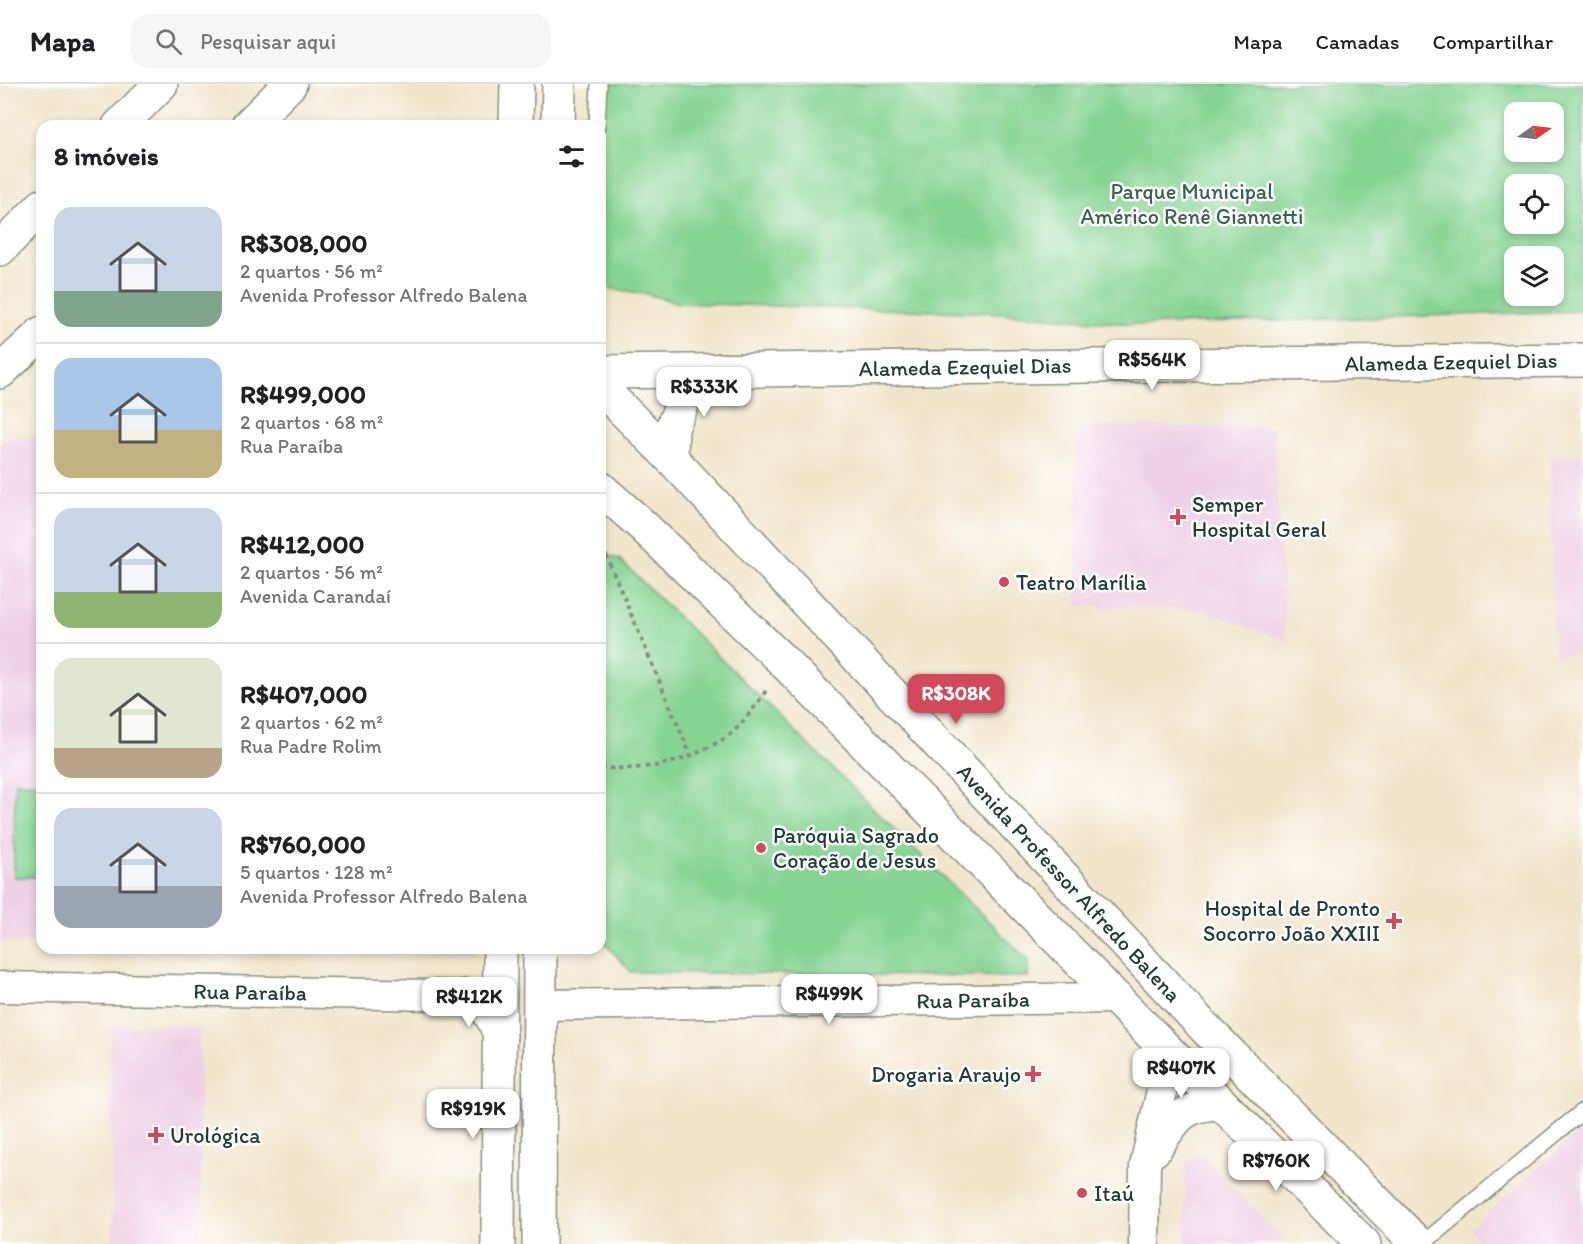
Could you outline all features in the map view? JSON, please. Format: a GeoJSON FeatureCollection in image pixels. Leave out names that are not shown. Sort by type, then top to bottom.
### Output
{"type":"FeatureCollection","features":[{"type":"Feature","properties":{"kind":"street"},"geometry":{"type":"LineString","coordinates":[[125,120],[160,84]]}},
{"type":"Feature","properties":{"kind":"street"},"geometry":{"type":"LineString","coordinates":[[254,120],[290,84]]}},
{"type":"Feature","properties":{"kind":"street"},"geometry":{"type":"LineString","coordinates":[[516,120],[517,84]]}},
{"type":"Feature","properties":{"kind":"street"},"geometry":{"type":"LineString","coordinates":[[558,120],[559,84]]}},
{"type":"Feature","properties":{"kind":"street"},"geometry":{"type":"LineString","coordinates":[[0,249],[36,212]]}},
{"type":"Feature","properties":{"kind":"street"},"geometry":{"type":"LineString","coordinates":[[2,367],[36,338]]}},
{"type":"Feature","properties":{"kind":"street","name":"Alameda Ezequiel Dias"},"geometry":{"type":"LineString","coordinates":[[606,372],[1583,360]]}},
{"type":"Feature","properties":{"kind":"street"},"geometry":{"type":"LineString","coordinates":[[2,367],[36,368]]}},
{"type":"Feature","properties":{"kind":"street"},"geometry":{"type":"LineString","coordinates":[[671,458],[672,428],[687,393],[721,370]]}},
{"type":"Feature","properties":{"kind":"street","name":"Avenida Professor Alfredo Balena"},"geometry":{"type":"LineString","coordinates":[[606,393],[671,458],[1204,1027],[1420,1244]]}},
{"type":"Feature","properties":{"kind":"street","name":"Avenida Professor Alfredo Balena"},"geometry":{"type":"LineString","coordinates":[[606,493],[786,664],[1118,998],[1174,1058],[1364,1244]]}},
{"type":"Feature","properties":{"kind":"street"},"geometry":{"type":"LineString","coordinates":[[498,1244],[500,954]]}},
{"type":"Feature","properties":{"kind":"street"},"geometry":{"type":"LineString","coordinates":[[500,997],[539,960]]}},
{"type":"Feature","properties":{"kind":"street"},"geometry":{"type":"LineString","coordinates":[[539,960],[539,1244]]}},
{"type":"Feature","properties":{"kind":"street","name":"Rua Paraíba"},"geometry":{"type":"LineString","coordinates":[[0,987],[500,997]]}},
{"type":"Feature","properties":{"kind":"street"},"geometry":{"type":"LineString","coordinates":[[465,996],[481,1003],[489,1011],[500,1036]]}},
{"type":"Feature","properties":{"kind":"street"},"geometry":{"type":"LineString","coordinates":[[500,997],[539,1014]]}},
{"type":"Feature","properties":{"kind":"street","name":"Rua Paraíba"},"geometry":{"type":"LineString","coordinates":[[539,1014],[1118,998]]}},
{"type":"Feature","properties":{"kind":"street"},"geometry":{"type":"LineString","coordinates":[[1144,1244],[1145,1166],[1164,1081],[1174,1058],[1204,1027]]}},
{"type":"Feature","properties":{"kind":"street"},"geometry":{"type":"LineString","coordinates":[[1145,1166],[1178,1117],[1193,1108],[1223,1104]]}},
{"type":"Feature","properties":{"kind":"lane"},"geometry":{"type":"LineString","coordinates":[[597,120],[599,84]]}},
{"type":"Feature","properties":{"kind":"lane"},"geometry":{"type":"LineString","coordinates":[[1420,1244],[1583,1111]]}},
{"type":"Feature","properties":{"kind":"path"},"geometry":{"type":"LineString","coordinates":[[606,555],[691,756]]}},
{"type":"Feature","properties":{"kind":"path"},"geometry":{"type":"LineString","coordinates":[[606,768],[645,768],[673,763],[724,739],[737,727],[786,664]]}},
{"type":"Feature","properties":{"kind":"shaded area","name":"Semper Hospital Geral"},"geometry":{"type":"Polygon","coordinates":[[[1077,426],[1274,427],[1286,641],[1203,610],[1077,606],[1077,426]]]}},
{"type":"Feature","properties":{"kind":"shaded area"},"geometry":{"type":"Polygon","coordinates":[[[7,438],[36,438],[36,943],[0,942],[0,444],[7,438]]]}},
{"type":"Feature","properties":{"kind":"shaded area"},"geometry":{"type":"Polygon","coordinates":[[[1583,454],[1583,654],[1554,655],[1549,455],[1583,454]]]}},
{"type":"Feature","properties":{"kind":"shaded area","name":"Urológica"},"geometry":{"type":"Polygon","coordinates":[[[110,1026],[199,1026],[202,1244],[113,1244],[110,1026]]]}},
{"type":"Feature","properties":{"kind":"shaded area"},"geometry":{"type":"Polygon","coordinates":[[[1583,1128],[1583,1244],[1482,1244],[1469,1230],[1583,1128]]]}},
{"type":"Feature","properties":{"kind":"shaded area"},"geometry":{"type":"Polygon","coordinates":[[[1199,1153],[1287,1244],[1185,1244],[1185,1164],[1199,1153]]]}},
{"type":"Feature","properties":{"kind":"green space","name":"Parque Municipal Américo Renê Giannetti"},"geometry":{"type":"Polygon","coordinates":[[[595,84],[1583,84],[1583,311],[1142,325],[1001,313],[678,303],[647,294],[612,289],[606,283],[606,120],[599,120],[595,84]]]}},
{"type":"Feature","properties":{"kind":"green space"},"geometry":{"type":"Polygon","coordinates":[[[606,555],[619,559],[1029,961],[1028,977],[631,972],[606,944],[606,555]]]}},
{"type":"Feature","properties":{"kind":"green space"},"geometry":{"type":"Polygon","coordinates":[[[15,782],[36,783],[36,877],[14,877],[15,782]]]}},
{"type":"Feature","properties":{"kind":"place","name":"Semper Hospital Geral"},"geometry":{"type":"Point","coordinates":[1178,517]}},
{"type":"Feature","properties":{"kind":"place","name":"Teatro Marília"},"geometry":{"type":"Point","coordinates":[1004,582]}},
{"type":"Feature","properties":{"kind":"place","name":"Paróquia Sagrado Coração de Jesus"},"geometry":{"type":"Point","coordinates":[761,848]}},
{"type":"Feature","properties":{"kind":"place","name":"Hospital de Pronto Socorro João XXIII"},"geometry":{"type":"Point","coordinates":[1394,921]}},
{"type":"Feature","properties":{"kind":"place","name":"Drogaria Araujo"},"geometry":{"type":"Point","coordinates":[1033,1074]}},
{"type":"Feature","properties":{"kind":"place","name":"Urológica"},"geometry":{"type":"Point","coordinates":[156,1135]}},
{"type":"Feature","properties":{"kind":"place","name":"Itaú"},"geometry":{"type":"Point","coordinates":[1082,1193]}}]}
